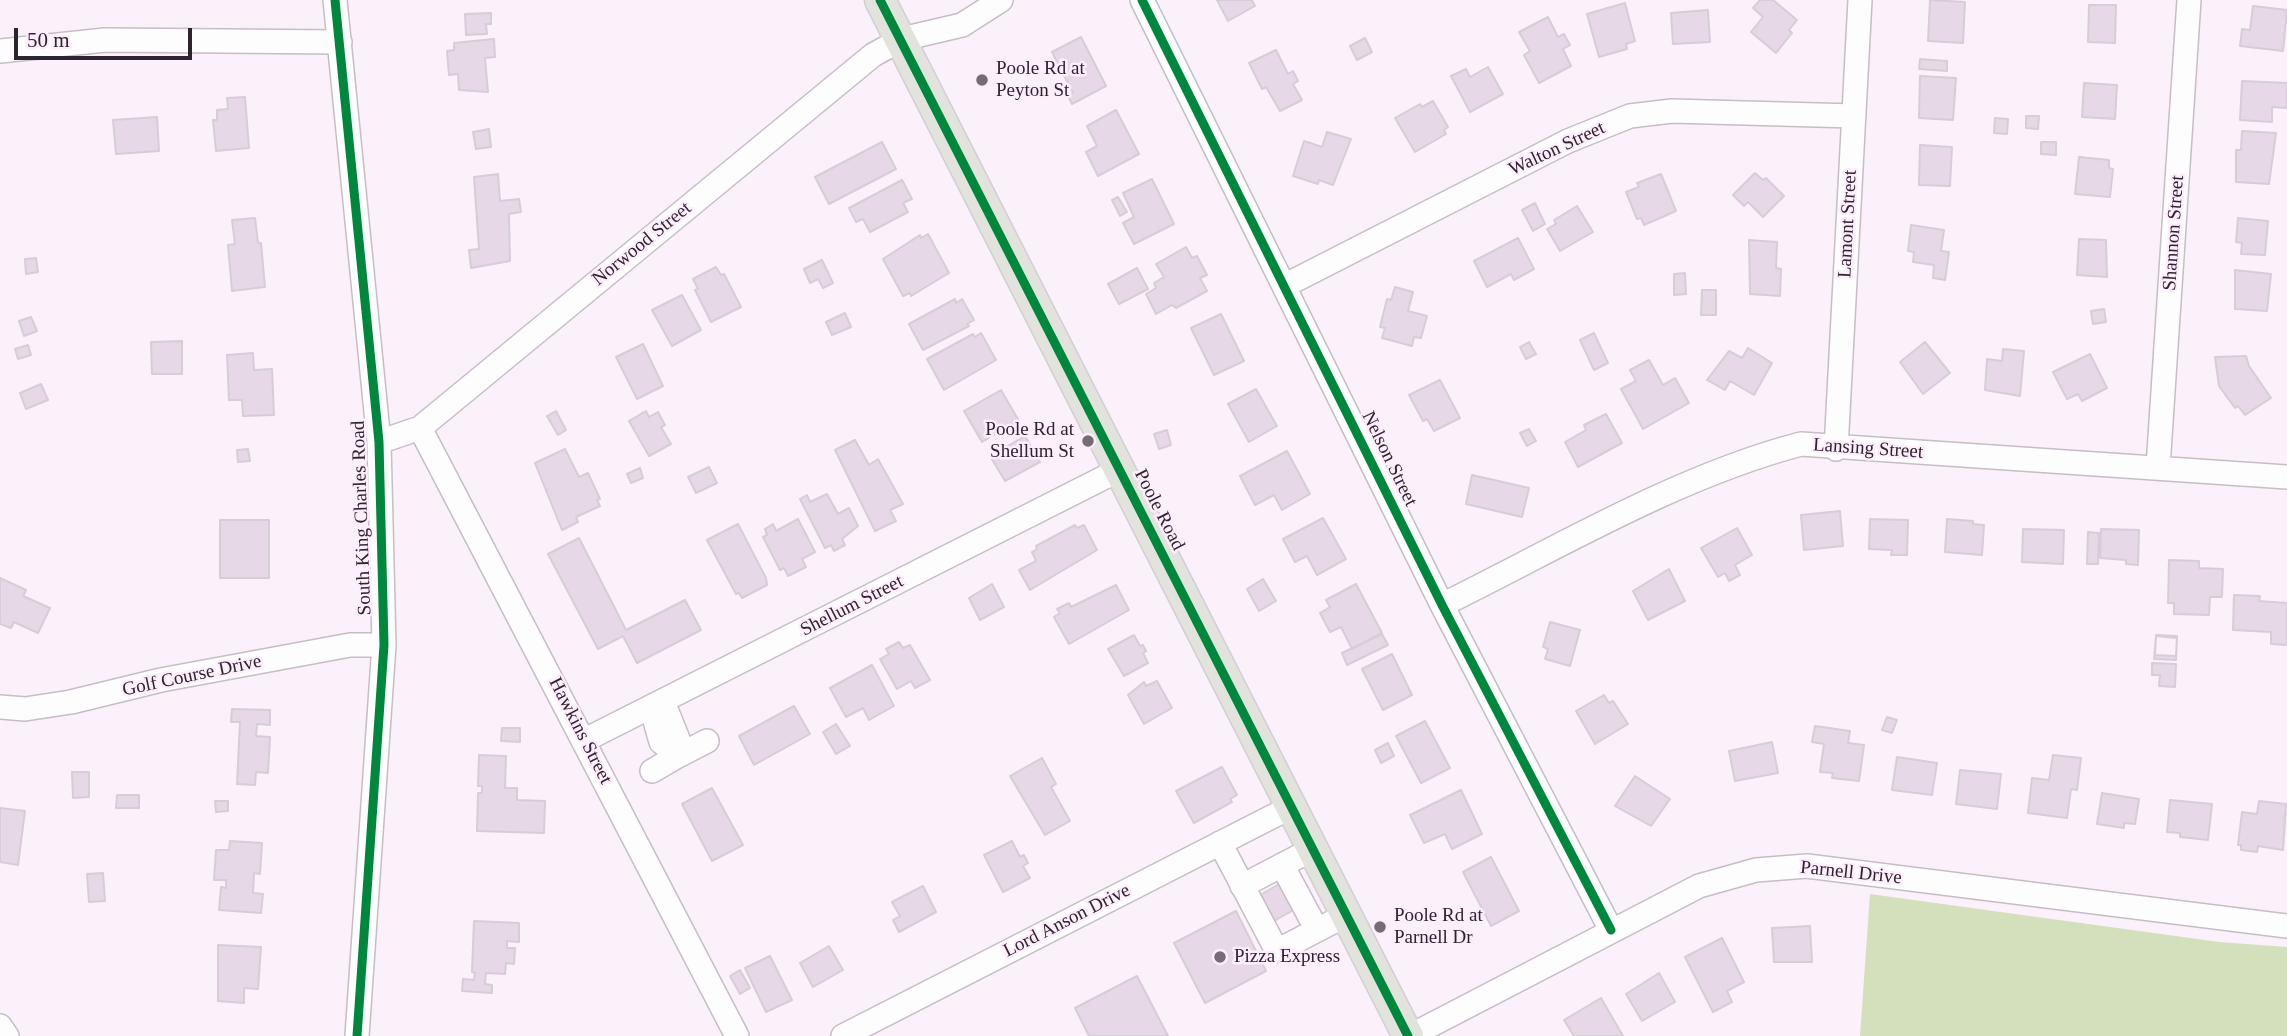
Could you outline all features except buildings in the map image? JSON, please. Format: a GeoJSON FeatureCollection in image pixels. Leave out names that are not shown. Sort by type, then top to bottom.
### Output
{"type":"FeatureCollection","features":[{"type":"Feature","properties":{"kind":"main road","name":"Poole Road"},"geometry":{"type":"LineString","coordinates":[[880,0],[1409,1036]]}},
{"type":"Feature","properties":{"kind":"street","name":"South King Charles Road"},"geometry":{"type":"LineString","coordinates":[[335,0],[379,442],[384,645],[357,1036]]}},
{"type":"Feature","properties":{"kind":"street","name":"Norwood Street"},"geometry":{"type":"LineString","coordinates":[[379,442],[420,428],[863,63],[902,39],[961,24],[1001,0]]}},
{"type":"Feature","properties":{"kind":"street","name":"Nelson Street"},"geometry":{"type":"LineString","coordinates":[[1142,0],[1442,605],[1611,930]]}},
{"type":"Feature","properties":{"kind":"street","name":"Lamont Street"},"geometry":{"type":"LineString","coordinates":[[1836,449],[1860,0]]}},
{"type":"Feature","properties":{"kind":"street","name":"Shannon Street"},"geometry":{"type":"LineString","coordinates":[[2158,467],[2189,0]]}},
{"type":"Feature","properties":{"kind":"street"},"geometry":{"type":"LineString","coordinates":[[0,51],[105,40],[340,42]]}},
{"type":"Feature","properties":{"kind":"street","name":"Walton Street"},"geometry":{"type":"LineString","coordinates":[[1284,286],[1568,141],[1630,116],[1672,111],[1854,116]]}},
{"type":"Feature","properties":{"kind":"street","name":"Hawkins Street"},"geometry":{"type":"LineString","coordinates":[[420,428],[737,1036]]}},
{"type":"Feature","properties":{"kind":"street","name":"Lansing Street"},"geometry":{"type":"LineString","coordinates":[[1442,605],[1685,485],[1760,455],[1801,444],[1836,449],[2287,477]]}},
{"type":"Feature","properties":{"kind":"street","name":"Shellum Street"},"geometry":{"type":"LineString","coordinates":[[584,740],[657,708],[1119,470]]}},
{"type":"Feature","properties":{"kind":"street","name":"Golf Course Drive"},"geometry":{"type":"LineString","coordinates":[[0,707],[25,709],[71,702],[161,680],[350,645],[384,645]]}},
{"type":"Feature","properties":{"kind":"street"},"geometry":{"type":"LineString","coordinates":[[657,708],[654,721],[661,742],[675,754]]}},
{"type":"Feature","properties":{"kind":"street"},"geometry":{"type":"LineString","coordinates":[[652,771],[675,754],[706,741]]}},
{"type":"Feature","properties":{"kind":"street","name":"Lord Anson Drive"},"geometry":{"type":"LineString","coordinates":[[844,1036],[1291,807]]}},
{"type":"Feature","properties":{"kind":"street"},"geometry":{"type":"LineString","coordinates":[[1220,844],[1277,951],[1346,915]]}},
{"type":"Feature","properties":{"kind":"street"},"geometry":{"type":"LineString","coordinates":[[1242,886],[1313,849]]}},
{"type":"Feature","properties":{"kind":"street"},"geometry":{"type":"LineString","coordinates":[[1282,865],[1317,930]]}},
{"type":"Feature","properties":{"kind":"street","name":"Parnell Drive"},"geometry":{"type":"LineString","coordinates":[[1409,1036],[1699,886],[1756,870],[1807,866],[2287,926]]}},
{"type":"Feature","properties":{"kind":"street"},"geometry":{"type":"LineString","coordinates":[[0,1026],[7,1036]]}},
{"type":"Feature","properties":{"kind":"green space"},"geometry":{"type":"Polygon","coordinates":[[[1870,894],[2219,942],[2287,947],[2287,1036],[1860,1036],[1870,894]]]}},
{"type":"Feature","properties":{"kind":"cycle path"},"geometry":{"type":"LineString","coordinates":[[335,0],[379,442],[384,645],[357,1036]]}},
{"type":"Feature","properties":{"kind":"cycle path"},"geometry":{"type":"LineString","coordinates":[[880,0],[1408,1036]]}},
{"type":"Feature","properties":{"kind":"cycle path"},"geometry":{"type":"LineString","coordinates":[[1142,0],[1442,605],[1611,930]]}},
{"type":"Feature","properties":{"kind":"place","name":"Poole Rd at Peyton St"},"geometry":{"type":"Point","coordinates":[982,80]}},
{"type":"Feature","properties":{"kind":"place","name":"Poole Rd at Shellum St"},"geometry":{"type":"Point","coordinates":[1088,441]}},
{"type":"Feature","properties":{"kind":"place","name":"Poole Rd at Parnell Dr"},"geometry":{"type":"Point","coordinates":[1380,927]}},
{"type":"Feature","properties":{"kind":"place","name":"Pizza Express"},"geometry":{"type":"Point","coordinates":[1220,957]}}]}
